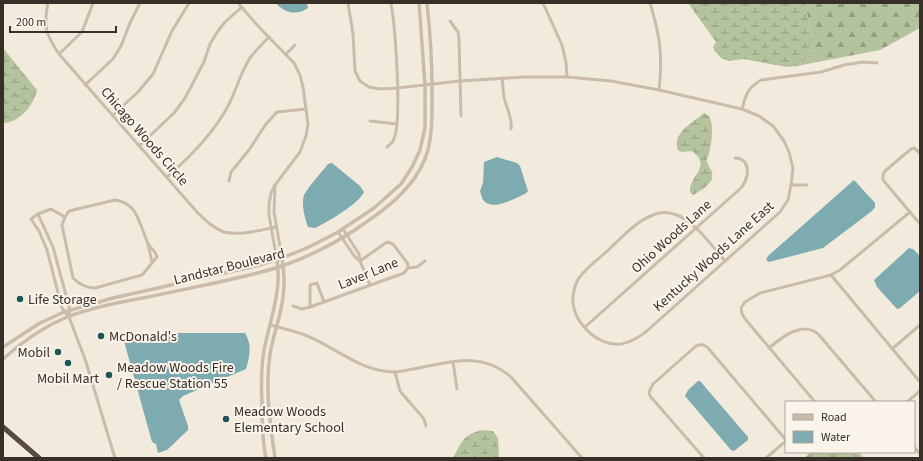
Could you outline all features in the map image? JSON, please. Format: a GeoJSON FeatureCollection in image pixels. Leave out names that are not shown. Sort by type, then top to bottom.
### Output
{"type":"FeatureCollection","features":[{"type":"Feature","properties":{"kind":"highway"},"geometry":{"type":"LineString","coordinates":[[3,427],[39,458]]}},
{"type":"Feature","properties":{"kind":"street","name":"Chicago Woods Circle"},"geometry":{"type":"LineString","coordinates":[[48,3],[46,22],[49,39],[59,54],[209,224],[224,232],[245,233],[276,227]]}},
{"type":"Feature","properties":{"kind":"street"},"geometry":{"type":"LineString","coordinates":[[59,54],[82,32],[94,3]]}},
{"type":"Feature","properties":{"kind":"street"},"geometry":{"type":"LineString","coordinates":[[85,85],[113,59],[121,46],[140,3]]}},
{"type":"Feature","properties":{"kind":"street"},"geometry":{"type":"LineString","coordinates":[[113,115],[138,92],[153,74],[172,31],[189,3]]}},
{"type":"Feature","properties":{"kind":"street"},"geometry":{"type":"LineString","coordinates":[[238,3],[294,63],[300,75],[308,124],[306,136],[300,152],[275,185],[271,193],[269,204],[269,215],[278,267],[278,290],[264,350],[261,374],[262,429],[266,458]]}},
{"type":"Feature","properties":{"kind":"street","name":"Kentucky Woods Lane East"},"geometry":{"type":"LineString","coordinates":[[348,3],[353,34],[355,71],[360,81],[369,87],[380,89],[397,88],[460,81],[536,76],[611,81],[659,90],[742,109],[759,116],[773,126],[784,141],[789,152],[793,168],[788,200],[780,212],[648,330],[633,341],[621,344],[612,344],[598,338],[585,327]]}},
{"type":"Feature","properties":{"kind":"street"},"geometry":{"type":"LineString","coordinates":[[387,147],[394,140],[397,124],[396,56],[391,3]]}},
{"type":"Feature","properties":{"kind":"street","name":"Landstar Boulevard"},"geometry":{"type":"LineString","coordinates":[[3,348],[40,323],[70,310],[113,298],[277,260],[309,247],[338,232],[389,196],[401,184],[412,167],[420,150],[425,128],[425,86],[419,3]]}},
{"type":"Feature","properties":{"kind":"street","name":"Landstar Boulevard"},"geometry":{"type":"LineString","coordinates":[[3,359],[35,334],[68,317],[108,305],[255,273],[278,267],[312,254],[347,235],[394,202],[406,190],[419,172],[427,151],[431,131],[433,118],[432,56],[427,3]]}},
{"type":"Feature","properties":{"kind":"street"},"geometry":{"type":"LineString","coordinates":[[543,3],[562,45],[566,62],[566,77]]}},
{"type":"Feature","properties":{"kind":"street"},"geometry":{"type":"LineString","coordinates":[[650,3],[658,28],[661,49],[661,75],[659,90]]}},
{"type":"Feature","properties":{"kind":"street"},"geometry":{"type":"LineString","coordinates":[[140,146],[174,113],[185,98],[204,62],[210,44],[218,31],[225,22],[242,8]]}},
{"type":"Feature","properties":{"kind":"street"},"geometry":{"type":"LineString","coordinates":[[450,22],[458,32],[459,40],[461,116]]}},
{"type":"Feature","properties":{"kind":"street"},"geometry":{"type":"LineString","coordinates":[[167,177],[189,157],[216,126],[227,107],[250,59],[257,48],[269,37]]}},
{"type":"Feature","properties":{"kind":"street"},"geometry":{"type":"LineString","coordinates":[[286,54],[295,45]]}},
{"type":"Feature","properties":{"kind":"street"},"geometry":{"type":"LineString","coordinates":[[742,109],[746,92],[761,80],[821,72],[844,65],[863,62],[877,62]]}},
{"type":"Feature","properties":{"kind":"street"},"geometry":{"type":"LineString","coordinates":[[502,78],[504,96],[512,123],[511,129]]}},
{"type":"Feature","properties":{"kind":"street"},"geometry":{"type":"LineString","coordinates":[[229,181],[232,172],[266,124],[277,112],[306,109]]}},
{"type":"Feature","properties":{"kind":"street"},"geometry":{"type":"LineString","coordinates":[[370,121],[397,124]]}},
{"type":"Feature","properties":{"kind":"street"},"geometry":{"type":"LineString","coordinates":[[920,153],[914,148],[910,148],[885,171],[883,175],[883,180],[920,224]]}},
{"type":"Feature","properties":{"kind":"street","name":"Ohio Woods Lane"},"geometry":{"type":"LineString","coordinates":[[585,327],[741,188],[747,180],[748,172],[746,164],[740,158],[736,158]]}},
{"type":"Feature","properties":{"kind":"street"},"geometry":{"type":"LineString","coordinates":[[275,185],[274,207],[283,265],[283,298],[270,352],[268,374],[269,425],[275,458]]}},
{"type":"Feature","properties":{"kind":"street"},"geometry":{"type":"LineString","coordinates":[[791,185],[807,185]]}},
{"type":"Feature","properties":{"kind":"street"},"geometry":{"type":"LineString","coordinates":[[148,244],[157,252],[157,257],[142,275],[95,288],[89,288],[78,283],[73,278],[62,224],[69,211],[115,200],[122,201],[129,204],[136,212],[148,244],[152,262]]}},
{"type":"Feature","properties":{"kind":"street"},"geometry":{"type":"LineString","coordinates":[[65,217],[51,209],[38,214],[31,219],[39,231],[47,250],[62,308],[68,317],[85,359],[116,458]]}},
{"type":"Feature","properties":{"kind":"street"},"geometry":{"type":"LineString","coordinates":[[814,401],[742,314],[741,308],[745,302],[760,293],[831,275],[848,264],[910,212]]}},
{"type":"Feature","properties":{"kind":"street"},"geometry":{"type":"LineString","coordinates":[[585,327],[576,313],[573,300],[576,284],[586,270],[643,220],[656,213],[668,213],[680,216],[696,229],[725,261]]}},
{"type":"Feature","properties":{"kind":"street"},"geometry":{"type":"LineString","coordinates":[[38,214],[54,247],[70,310],[68,317]]}},
{"type":"Feature","properties":{"kind":"street"},"geometry":{"type":"LineString","coordinates":[[343,229],[359,254],[360,261]]}},
{"type":"Feature","properties":{"kind":"street"},"geometry":{"type":"LineString","coordinates":[[338,232],[360,261],[370,284]]}},
{"type":"Feature","properties":{"kind":"street","name":"Laver Lane"},"geometry":{"type":"LineString","coordinates":[[293,306],[302,309],[350,294],[370,284],[404,273],[408,268],[408,264],[393,244],[386,242],[360,261]]}},
{"type":"Feature","properties":{"kind":"street"},"geometry":{"type":"LineString","coordinates":[[47,250],[54,247]]}},
{"type":"Feature","properties":{"kind":"street"},"geometry":{"type":"LineString","coordinates":[[408,268],[417,267],[426,261]]}},
{"type":"Feature","properties":{"kind":"street"},"geometry":{"type":"LineString","coordinates":[[831,275],[920,382]]}},
{"type":"Feature","properties":{"kind":"street"},"geometry":{"type":"LineString","coordinates":[[54,280],[62,278]]}},
{"type":"Feature","properties":{"kind":"street"},"geometry":{"type":"LineString","coordinates":[[310,307],[310,285],[317,283],[324,302]]}},
{"type":"Feature","properties":{"kind":"street"},"geometry":{"type":"LineString","coordinates":[[270,325],[306,335],[355,362],[371,368],[395,372],[472,360],[489,363],[503,369],[511,376],[582,458]]}},
{"type":"Feature","properties":{"kind":"street"},"geometry":{"type":"LineString","coordinates":[[892,349],[920,325]]}},
{"type":"Feature","properties":{"kind":"street"},"geometry":{"type":"LineString","coordinates":[[769,348],[787,334],[806,329],[813,330],[819,335],[875,401]]}},
{"type":"Feature","properties":{"kind":"street"},"geometry":{"type":"LineString","coordinates":[[704,458],[650,396],[649,392],[653,384],[699,344],[708,348],[785,440]]}},
{"type":"Feature","properties":{"kind":"street"},"geometry":{"type":"LineString","coordinates":[[452,362],[457,389]]}},
{"type":"Feature","properties":{"kind":"street"},"geometry":{"type":"LineString","coordinates":[[395,372],[400,391],[424,419],[426,426]]}},
{"type":"Feature","properties":{"kind":"street"},"geometry":{"type":"LineString","coordinates":[[908,401],[920,391]]}},
{"type":"Feature","properties":{"kind":"street"},"geometry":{"type":"LineString","coordinates":[[766,458],[785,442]]}},
{"type":"Feature","properties":{"kind":"green space"},"geometry":{"type":"Polygon","coordinates":[[[688,3],[805,3],[814,48],[813,54],[797,66],[787,67],[743,59],[729,61],[721,58],[713,47],[716,42],[688,3]]]}},
{"type":"Feature","properties":{"kind":"green space"},"geometry":{"type":"Polygon","coordinates":[[[805,3],[920,3],[920,28],[880,50],[797,66],[813,54],[814,48],[805,3]]]}},
{"type":"Feature","properties":{"kind":"green space"},"geometry":{"type":"Polygon","coordinates":[[[3,48],[37,90],[33,101],[20,117],[3,123],[3,48]]]}},
{"type":"Feature","properties":{"kind":"green space"},"geometry":{"type":"Polygon","coordinates":[[[704,113],[709,116],[712,124],[712,139],[707,161],[712,172],[712,179],[707,186],[693,195],[690,192],[691,186],[700,167],[700,162],[698,157],[692,151],[682,152],[678,150],[677,144],[678,138],[685,128],[704,113]]]}},
{"type":"Feature","properties":{"kind":"green space"},"geometry":{"type":"Polygon","coordinates":[[[482,430],[493,431],[498,438],[499,458],[453,458],[466,437],[482,430]]]}},
{"type":"Feature","properties":{"kind":"green space"},"geometry":{"type":"Polygon","coordinates":[[[810,453],[856,453],[860,458],[804,458],[810,453]]]}},
{"type":"Feature","properties":{"kind":"water"},"geometry":{"type":"Polygon","coordinates":[[[276,3],[307,3],[308,8],[295,13],[283,9],[276,3]]]}},
{"type":"Feature","properties":{"kind":"water"},"geometry":{"type":"Polygon","coordinates":[[[497,157],[517,163],[520,166],[528,191],[510,201],[492,205],[483,200],[480,191],[483,183],[484,162],[497,157]]]}},
{"type":"Feature","properties":{"kind":"water"},"geometry":{"type":"Polygon","coordinates":[[[332,163],[360,186],[364,192],[356,202],[334,217],[315,228],[308,227],[303,207],[304,195],[328,164],[332,163]]]}},
{"type":"Feature","properties":{"kind":"water"},"geometry":{"type":"Polygon","coordinates":[[[854,180],[875,203],[875,207],[872,211],[823,248],[769,262],[766,260],[768,256],[854,180]]]}},
{"type":"Feature","properties":{"kind":"water"},"geometry":{"type":"Polygon","coordinates":[[[909,248],[913,249],[920,256],[920,291],[897,309],[877,287],[874,280],[909,248]]]}},
{"type":"Feature","properties":{"kind":"water"},"geometry":{"type":"Polygon","coordinates":[[[131,333],[245,333],[249,341],[249,355],[246,369],[183,396],[179,400],[188,430],[167,450],[158,453],[156,444],[152,442],[124,341],[125,336],[131,333]]]}},
{"type":"Feature","properties":{"kind":"water"},"geometry":{"type":"Polygon","coordinates":[[[700,381],[748,437],[748,440],[734,451],[731,450],[685,396],[688,390],[700,381]]]}},
{"type":"Feature","properties":{"kind":"place","name":"Life Storage"},"geometry":{"type":"Point","coordinates":[20,299]}},
{"type":"Feature","properties":{"kind":"place","name":"McDonald's"},"geometry":{"type":"Point","coordinates":[101,336]}},
{"type":"Feature","properties":{"kind":"place","name":"Mobil"},"geometry":{"type":"Point","coordinates":[58,352]}},
{"type":"Feature","properties":{"kind":"place","name":"Mobil Mart"},"geometry":{"type":"Point","coordinates":[68,363]}},
{"type":"Feature","properties":{"kind":"place","name":"Meadow Woods Fire / Rescue Station 55"},"geometry":{"type":"Point","coordinates":[109,375]}},
{"type":"Feature","properties":{"kind":"place","name":"Meadow Woods Elementary School"},"geometry":{"type":"Point","coordinates":[226,419]}}]}
